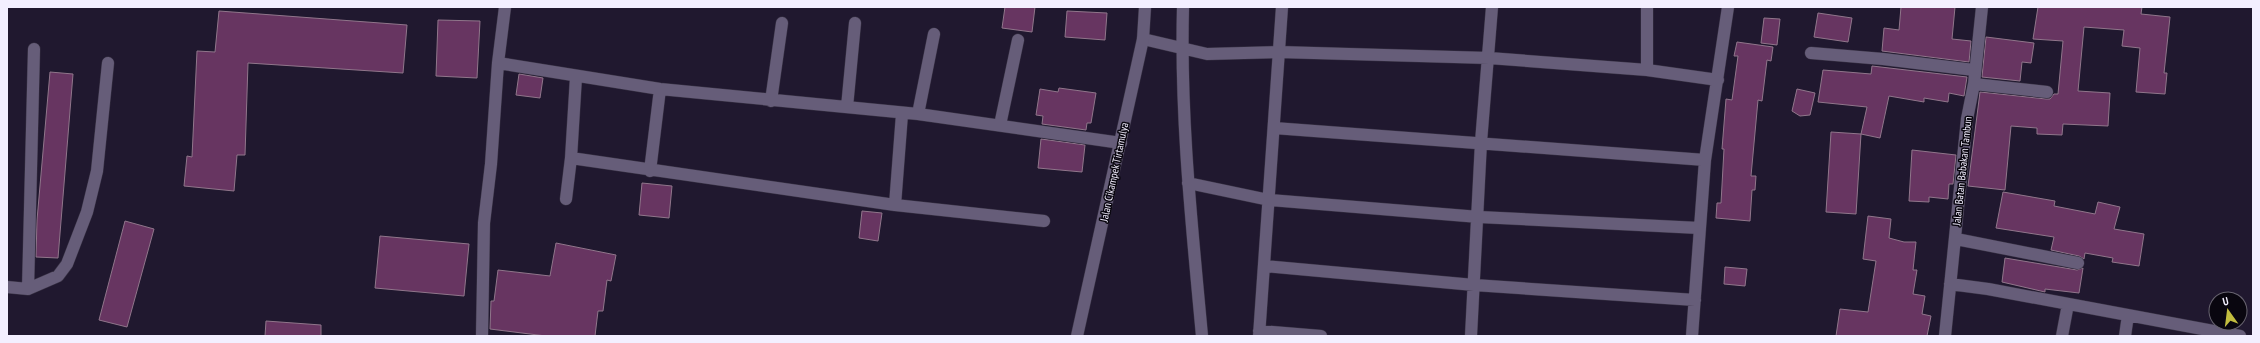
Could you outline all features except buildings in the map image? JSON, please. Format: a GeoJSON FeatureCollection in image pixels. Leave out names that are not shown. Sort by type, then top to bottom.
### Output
{"type":"FeatureCollection","features":[{"type":"Feature","properties":{"kind":"street"},"geometry":{"type":"LineString","coordinates":[[482,336],[484,223],[491,164],[498,63],[505,7]]}},
{"type":"Feature","properties":{"kind":"street","name":"Jalan Cikampek Tirtamulya"},"geometry":{"type":"LineString","coordinates":[[1077,336],[1143,39],[1145,7]]}},
{"type":"Feature","properties":{"kind":"street"},"geometry":{"type":"LineString","coordinates":[[1183,7],[1182,49],[1188,183],[1202,336]]}},
{"type":"Feature","properties":{"kind":"street"},"geometry":{"type":"LineString","coordinates":[[1282,7],[1259,334],[1321,336]]}},
{"type":"Feature","properties":{"kind":"street"},"geometry":{"type":"LineString","coordinates":[[1471,336],[1479,218],[1481,142],[1492,7]]}},
{"type":"Feature","properties":{"kind":"street"},"geometry":{"type":"LineString","coordinates":[[1647,7],[1647,70]]}},
{"type":"Feature","properties":{"kind":"street"},"geometry":{"type":"LineString","coordinates":[[1692,336],[1705,160],[1728,7]]}},
{"type":"Feature","properties":{"kind":"street","name":"Jalan Batan Babakan Tambun"},"geometry":{"type":"LineString","coordinates":[[1945,336],[1967,119],[1974,84],[1974,70],[1982,7]]}},
{"type":"Feature","properties":{"kind":"street"},"geometry":{"type":"LineString","coordinates":[[771,101],[782,23]]}},
{"type":"Feature","properties":{"kind":"street"},"geometry":{"type":"LineString","coordinates":[[848,107],[855,23]]}},
{"type":"Feature","properties":{"kind":"street"},"geometry":{"type":"LineString","coordinates":[[918,114],[934,34]]}},
{"type":"Feature","properties":{"kind":"street"},"geometry":{"type":"LineString","coordinates":[[1143,39],[1200,54],[1219,55],[1279,52],[1489,58],[1647,70],[1718,80]]}},
{"type":"Feature","properties":{"kind":"street"},"geometry":{"type":"LineString","coordinates":[[1000,125],[1018,40]]}},
{"type":"Feature","properties":{"kind":"street"},"geometry":{"type":"LineString","coordinates":[[28,289],[34,49]]}},
{"type":"Feature","properties":{"kind":"street"},"geometry":{"type":"LineString","coordinates":[[1811,53],[1883,59],[1974,70]]}},
{"type":"Feature","properties":{"kind":"street"},"geometry":{"type":"LineString","coordinates":[[7,287],[28,289],[58,276],[67,264],[87,212],[97,171],[108,63]]}},
{"type":"Feature","properties":{"kind":"street"},"geometry":{"type":"LineString","coordinates":[[498,63],[576,77],[660,89],[771,101],[848,107],[902,114],[918,114],[1121,143]]}},
{"type":"Feature","properties":{"kind":"street"},"geometry":{"type":"LineString","coordinates":[[566,199],[572,158],[576,77]]}},
{"type":"Feature","properties":{"kind":"street"},"geometry":{"type":"LineString","coordinates":[[1974,84],[2047,92]]}},
{"type":"Feature","properties":{"kind":"street"},"geometry":{"type":"LineString","coordinates":[[650,171],[660,89]]}},
{"type":"Feature","properties":{"kind":"street"},"geometry":{"type":"LineString","coordinates":[[895,205],[902,114]]}},
{"type":"Feature","properties":{"kind":"street"},"geometry":{"type":"LineString","coordinates":[[1274,128],[1481,142],[1705,160]]}},
{"type":"Feature","properties":{"kind":"street"},"geometry":{"type":"LineString","coordinates":[[572,158],[650,171],[895,205],[1044,221]]}},
{"type":"Feature","properties":{"kind":"street"},"geometry":{"type":"LineString","coordinates":[[1188,183],[1269,200],[1479,218],[1699,228]]}},
{"type":"Feature","properties":{"kind":"street"},"geometry":{"type":"LineString","coordinates":[[1956,239],[2078,263]]}},
{"type":"Feature","properties":{"kind":"street"},"geometry":{"type":"LineString","coordinates":[[1264,266],[1474,285],[1695,300]]}},
{"type":"Feature","properties":{"kind":"street"},"geometry":{"type":"LineString","coordinates":[[1950,284],[1988,289],[2128,315],[2199,332],[2240,336]]}},
{"type":"Feature","properties":{"kind":"street"},"geometry":{"type":"LineString","coordinates":[[2062,336],[2068,304]]}},
{"type":"Feature","properties":{"kind":"street"},"geometry":{"type":"LineString","coordinates":[[2125,336],[2128,315]]}}]}
